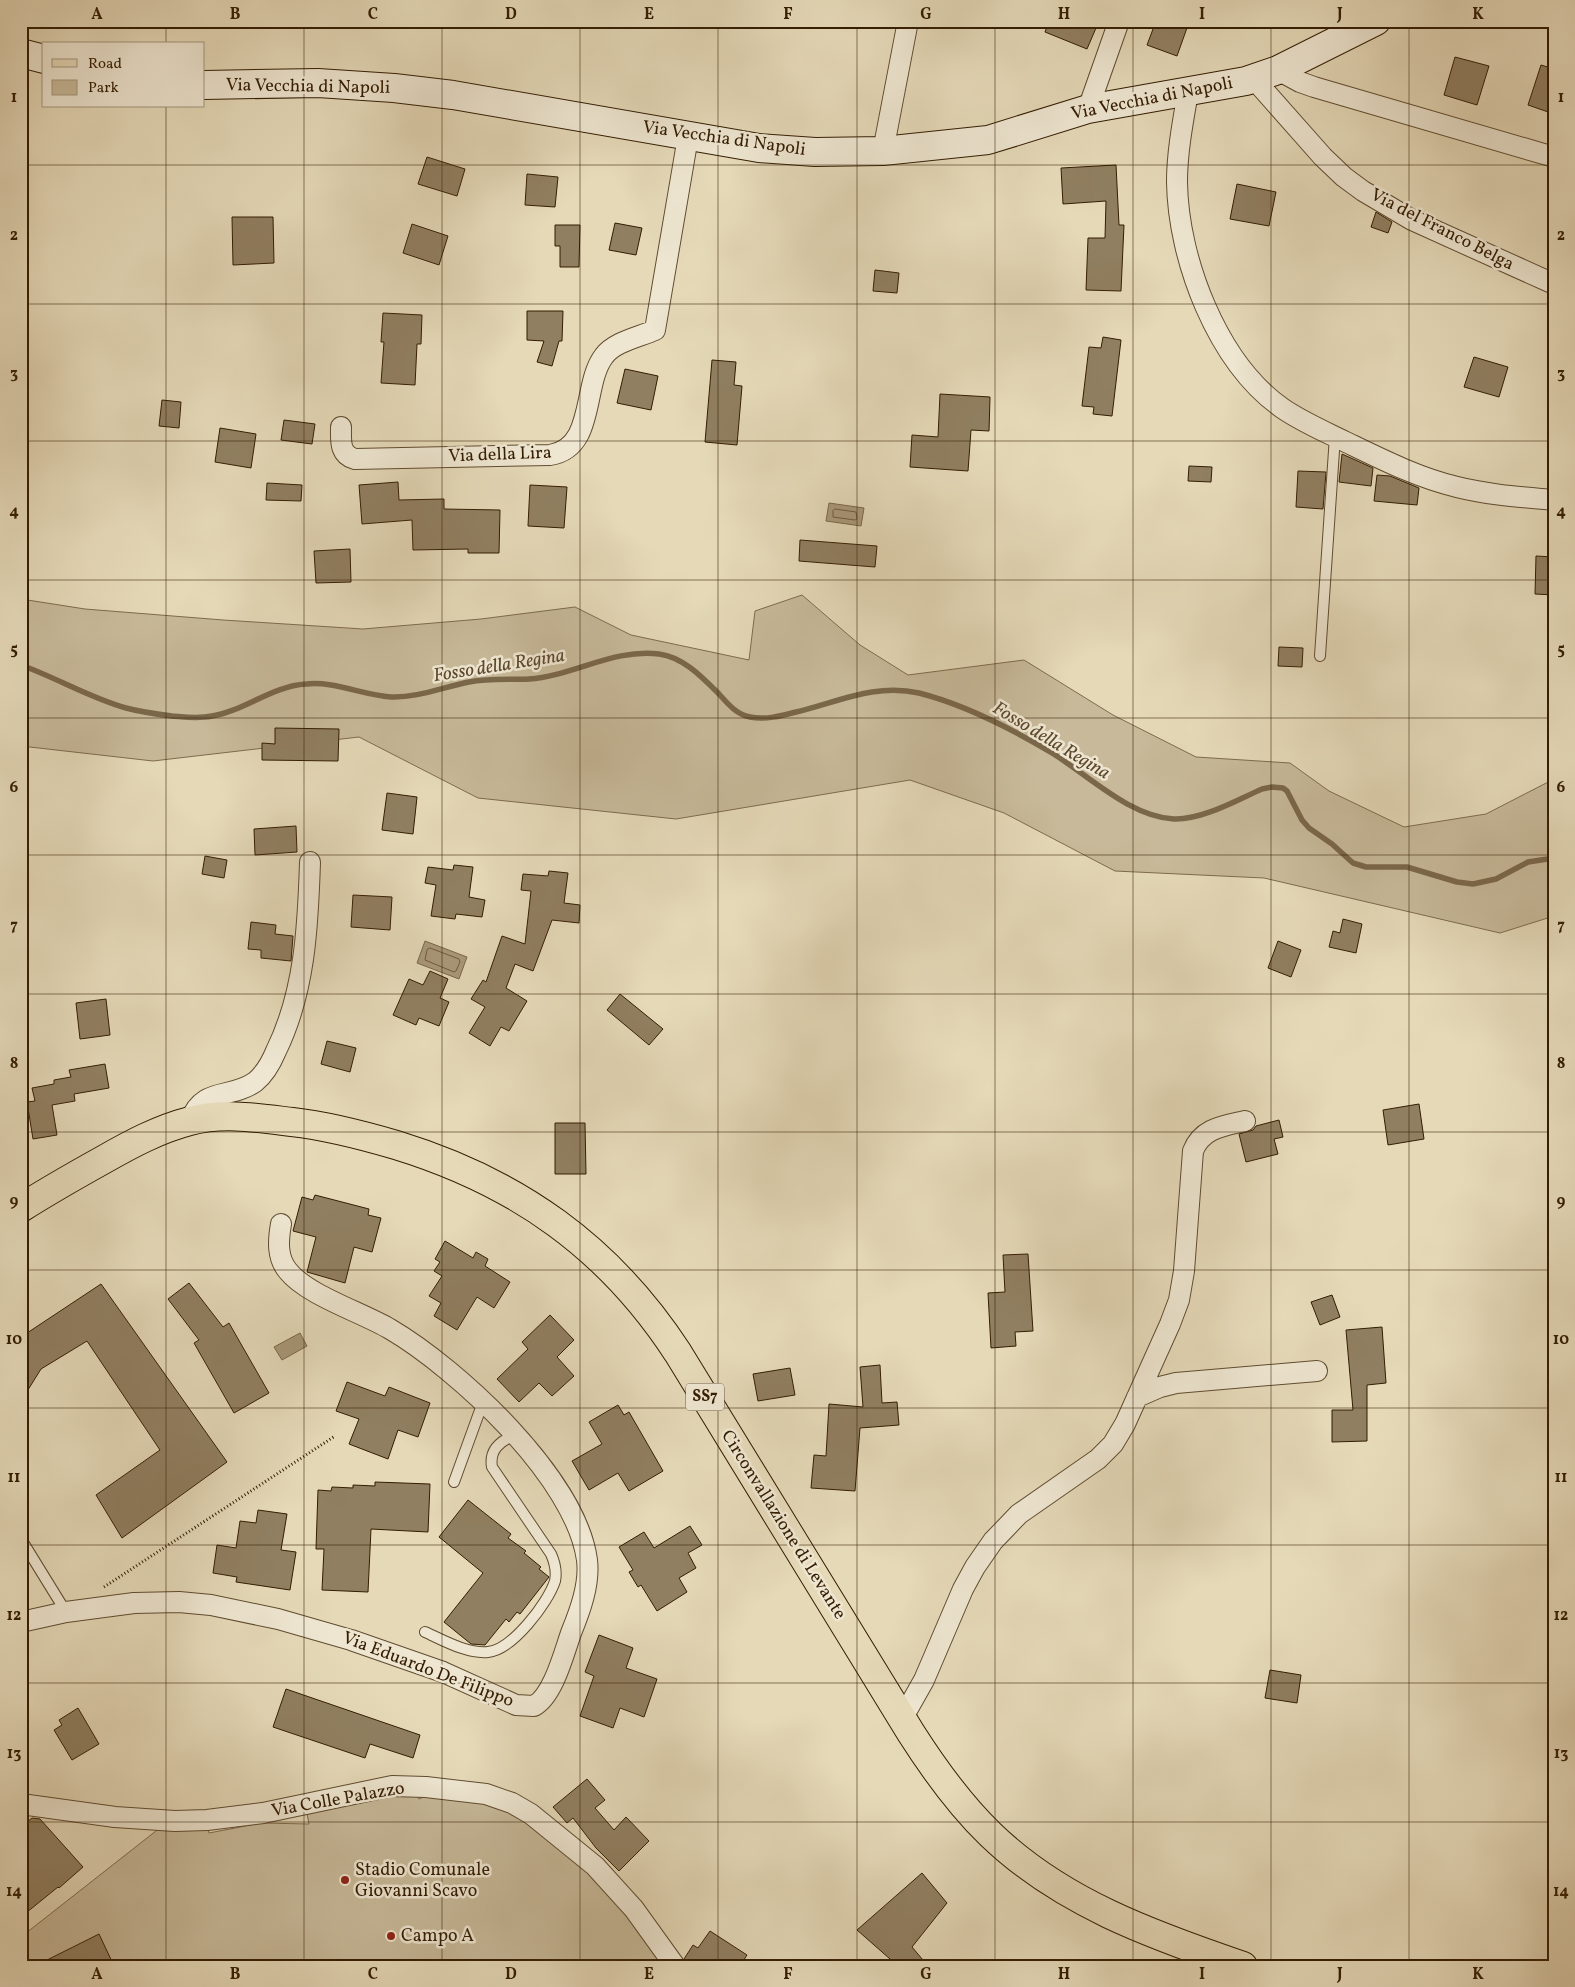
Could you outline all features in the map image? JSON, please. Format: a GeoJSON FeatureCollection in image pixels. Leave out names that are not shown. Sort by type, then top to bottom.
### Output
{"type":"FeatureCollection","features":[{"type":"Feature","properties":{"kind":"main road","name":"Circonvallazione di Levante"},"geometry":{"type":"LineString","coordinates":[[21,1208],[134,1143],[160,1131],[190,1121],[235,1117],[306,1123],[346,1131],[406,1148],[463,1169],[499,1186],[540,1211],[605,1263],[637,1297],[666,1334],[902,1719],[941,1777],[968,1811],[990,1834],[1022,1861],[1064,1890],[1114,1918],[1160,1937],[1243,1966]]}},
{"type":"Feature","properties":{"kind":"street"},"geometry":{"type":"LineString","coordinates":[[883,151],[908,21]]}},
{"type":"Feature","properties":{"kind":"street"},"geometry":{"type":"LineString","coordinates":[[1088,108],[1119,21]]}},
{"type":"Feature","properties":{"kind":"street","name":"Via Vecchia di Napoli"},"geometry":{"type":"LineString","coordinates":[[205,85],[318,83],[394,88],[453,95],[747,146],[793,151],[883,151],[988,140],[1088,108],[1188,92],[1266,75],[1376,21]]}},
{"type":"Feature","properties":{"kind":"street"},"geometry":{"type":"LineString","coordinates":[[21,53],[42,58]]}},
{"type":"Feature","properties":{"kind":"street"},"geometry":{"type":"LineString","coordinates":[[1266,75],[1300,82],[1554,157]]}},
{"type":"Feature","properties":{"kind":"street","name":"Via del Franco Belga"},"geometry":{"type":"LineString","coordinates":[[1266,75],[1323,157],[1358,188],[1412,220],[1554,284]]}},
{"type":"Feature","properties":{"kind":"street"},"geometry":{"type":"LineString","coordinates":[[1188,92],[1178,166],[1179,210],[1193,269],[1206,305],[1226,344],[1245,372],[1263,392],[1286,411],[1399,466],[1450,485],[1500,495],[1554,500]]}},
{"type":"Feature","properties":{"kind":"street","name":"Via della Lira"},"geometry":{"type":"LineString","coordinates":[[341,427],[341,443],[344,451],[346,455],[355,459],[550,455],[562,452],[570,447],[577,438],[582,426],[598,366],[604,355],[614,347],[655,330],[688,136]]}},
{"type":"Feature","properties":{"kind":"street"},"geometry":{"type":"LineString","coordinates":[[190,1121],[194,1111],[204,1100],[238,1090],[258,1079],[267,1069],[280,1042],[292,1012],[303,962],[308,924],[310,862]]}},
{"type":"Feature","properties":{"kind":"street"},"geometry":{"type":"LineString","coordinates":[[902,1719],[924,1680],[963,1589],[983,1554],[1002,1530],[1019,1514],[1072,1479],[1102,1456],[1118,1437],[1170,1324],[1179,1300],[1184,1271],[1193,1151],[1198,1140],[1211,1130],[1245,1121]]}},
{"type":"Feature","properties":{"kind":"street","name":"Via Eduardo De Filippo"},"geometry":{"type":"LineString","coordinates":[[21,1622],[66,1612],[121,1604],[173,1602],[212,1605],[245,1611],[372,1646],[464,1680],[516,1705],[534,1706],[538,1704],[549,1689],[573,1629],[584,1592],[587,1568],[582,1539],[565,1503],[552,1482],[514,1435],[451,1372],[402,1336],[367,1316],[316,1292],[293,1277],[280,1257],[278,1245],[281,1224]]}},
{"type":"Feature","properties":{"kind":"street"},"geometry":{"type":"LineString","coordinates":[[1137,1397],[1160,1387],[1176,1383],[1317,1371]]}},
{"type":"Feature","properties":{"kind":"street","name":"Via Colle Palazzo"},"geometry":{"type":"LineString","coordinates":[[21,1804],[139,1820],[188,1821],[263,1813],[392,1786],[434,1787],[486,1794],[505,1800],[531,1814],[596,1866],[634,1908],[675,1966]]}},
{"type":"Feature","properties":{"kind":"lane"},"geometry":{"type":"LineString","coordinates":[[1320,656],[1335,436]]}},
{"type":"Feature","properties":{"kind":"lane"},"geometry":{"type":"LineString","coordinates":[[454,1482],[483,1402]]}},
{"type":"Feature","properties":{"kind":"lane","name":"Via Eduardo De Filippo"},"geometry":{"type":"LineString","coordinates":[[425,1632],[472,1650],[488,1652],[494,1650],[503,1646],[521,1632],[552,1588],[556,1570],[551,1554],[492,1467],[492,1457],[499,1444],[514,1435]]}},
{"type":"Feature","properties":{"kind":"lane"},"geometry":{"type":"LineString","coordinates":[[21,1539],[66,1612]]}},
{"type":"Feature","properties":{"kind":"path"},"geometry":{"type":"LineString","coordinates":[[99,1591],[335,1436]]}},
{"type":"Feature","properties":{"kind":"green space"},"geometry":{"type":"Polygon","coordinates":[[[802,595],[860,645],[908,675],[1024,660],[1113,715],[1196,757],[1290,763],[1329,791],[1404,827],[1486,814],[1554,779],[1554,916],[1500,933],[1264,878],[1115,871],[1004,813],[910,780],[676,819],[478,798],[359,737],[153,761],[21,746],[21,599],[85,609],[363,629],[481,619],[575,607],[631,635],[749,660],[755,611],[802,595]]]}},
{"type":"Feature","properties":{"kind":"green space","name":"Stadio Comunale Giovanni Scavo"},"geometry":{"type":"Polygon","coordinates":[[[400,1793],[416,1794],[419,1799],[431,1794],[492,1801],[529,1820],[575,1858],[620,1903],[666,1966],[21,1966],[21,1937],[161,1827],[207,1826],[209,1833],[261,1823],[309,1824],[307,1814],[400,1793]]]}},
{"type":"Feature","properties":{"kind":"water"},"geometry":{"type":"Polygon","coordinates":[[[829,503],[864,508],[861,526],[826,521],[829,503]]]}},
{"type":"Feature","properties":{"kind":"water"},"geometry":{"type":"Polygon","coordinates":[[[425,941],[467,957],[459,979],[417,963],[425,941]]]}},
{"type":"Feature","properties":{"kind":"water"},"geometry":{"type":"Polygon","coordinates":[[[300,1333],[307,1346],[282,1360],[274,1347],[300,1333]]]}},
{"type":"Feature","properties":{"kind":"building"},"geometry":{"type":"Polygon","coordinates":[[[1049,21],[1099,21],[1087,49],[1045,32],[1049,21]]]}},
{"type":"Feature","properties":{"kind":"building"},"geometry":{"type":"Polygon","coordinates":[[[1156,21],[1176,21],[1188,25],[1177,56],[1147,45],[1156,21]]]}},
{"type":"Feature","properties":{"kind":"building"},"geometry":{"type":"Polygon","coordinates":[[[1455,57],[1489,66],[1477,105],[1444,95],[1455,57]]]}},
{"type":"Feature","properties":{"kind":"building"},"geometry":{"type":"Polygon","coordinates":[[[1541,65],[1554,69],[1554,114],[1528,105],[1541,65]]]}},
{"type":"Feature","properties":{"kind":"building"},"geometry":{"type":"Polygon","coordinates":[[[427,157],[465,169],[457,196],[418,184],[427,157]]]}},
{"type":"Feature","properties":{"kind":"building"},"geometry":{"type":"Polygon","coordinates":[[[1116,165],[1119,225],[1124,225],[1121,291],[1086,290],[1088,238],[1105,238],[1106,201],[1063,204],[1061,168],[1116,165]]]}},
{"type":"Feature","properties":{"kind":"building"},"geometry":{"type":"Polygon","coordinates":[[[527,174],[558,177],[555,207],[525,205],[527,174]]]}},
{"type":"Feature","properties":{"kind":"building"},"geometry":{"type":"Polygon","coordinates":[[[1237,184],[1276,192],[1269,226],[1230,219],[1237,184]]]}},
{"type":"Feature","properties":{"kind":"building"},"geometry":{"type":"Polygon","coordinates":[[[1376,212],[1392,222],[1388,233],[1371,227],[1376,212]]]}},
{"type":"Feature","properties":{"kind":"building"},"geometry":{"type":"Polygon","coordinates":[[[232,217],[273,217],[274,263],[233,265],[232,217]]]}},
{"type":"Feature","properties":{"kind":"building"},"geometry":{"type":"Polygon","coordinates":[[[615,223],[642,228],[636,255],[609,250],[615,223]]]}},
{"type":"Feature","properties":{"kind":"building"},"geometry":{"type":"Polygon","coordinates":[[[412,224],[448,236],[439,265],[403,253],[412,224]]]}},
{"type":"Feature","properties":{"kind":"building"},"geometry":{"type":"Polygon","coordinates":[[[555,225],[580,225],[579,267],[560,267],[560,246],[555,246],[555,225]]]}},
{"type":"Feature","properties":{"kind":"building"},"geometry":{"type":"Polygon","coordinates":[[[875,270],[899,273],[897,293],[873,291],[875,270]]]}},
{"type":"Feature","properties":{"kind":"building"},"geometry":{"type":"Polygon","coordinates":[[[527,311],[563,311],[562,341],[559,341],[552,366],[537,362],[544,341],[527,340],[527,311]]]}},
{"type":"Feature","properties":{"kind":"building"},"geometry":{"type":"Polygon","coordinates":[[[383,313],[422,315],[421,344],[417,344],[415,385],[381,383],[384,342],[381,342],[383,313]]]}},
{"type":"Feature","properties":{"kind":"building"},"geometry":{"type":"Polygon","coordinates":[[[1103,337],[1121,340],[1112,416],[1093,414],[1094,407],[1082,406],[1089,347],[1101,348],[1103,337]]]}},
{"type":"Feature","properties":{"kind":"building"},"geometry":{"type":"Polygon","coordinates":[[[1474,357],[1508,367],[1499,397],[1464,387],[1474,357]]]}},
{"type":"Feature","properties":{"kind":"building"},"geometry":{"type":"Polygon","coordinates":[[[712,360],[736,362],[734,385],[742,386],[737,445],[705,442],[712,360]]]}},
{"type":"Feature","properties":{"kind":"building"},"geometry":{"type":"Polygon","coordinates":[[[625,369],[658,376],[651,410],[617,403],[625,369]]]}},
{"type":"Feature","properties":{"kind":"building"},"geometry":{"type":"Polygon","coordinates":[[[940,394],[990,397],[989,431],[971,430],[968,471],[910,467],[912,435],[938,437],[940,394]]]}},
{"type":"Feature","properties":{"kind":"building"},"geometry":{"type":"Polygon","coordinates":[[[162,400],[181,402],[179,428],[159,426],[162,400]]]}},
{"type":"Feature","properties":{"kind":"building"},"geometry":{"type":"Polygon","coordinates":[[[284,420],[315,424],[312,444],[281,440],[284,420]]]}},
{"type":"Feature","properties":{"kind":"building"},"geometry":{"type":"Polygon","coordinates":[[[220,428],[256,434],[251,468],[215,462],[220,428]]]}},
{"type":"Feature","properties":{"kind":"building"},"geometry":{"type":"Polygon","coordinates":[[[1342,454],[1373,468],[1371,486],[1339,482],[1342,454]]]}},
{"type":"Feature","properties":{"kind":"building"},"geometry":{"type":"Polygon","coordinates":[[[1189,466],[1212,467],[1211,482],[1188,481],[1189,466]]]}},
{"type":"Feature","properties":{"kind":"building"},"geometry":{"type":"Polygon","coordinates":[[[1298,471],[1326,472],[1323,509],[1296,507],[1298,471]]]}},
{"type":"Feature","properties":{"kind":"building"},"geometry":{"type":"Polygon","coordinates":[[[1377,475],[1390,476],[1419,488],[1417,505],[1374,501],[1377,475]]]}},
{"type":"Feature","properties":{"kind":"building"},"geometry":{"type":"Polygon","coordinates":[[[398,482],[399,500],[444,499],[444,509],[500,510],[499,553],[468,553],[468,549],[413,550],[412,520],[362,524],[359,485],[398,482]]]}},
{"type":"Feature","properties":{"kind":"building"},"geometry":{"type":"Polygon","coordinates":[[[267,483],[302,485],[301,501],[266,500],[267,483]]]}},
{"type":"Feature","properties":{"kind":"building"},"geometry":{"type":"Polygon","coordinates":[[[530,485],[567,487],[564,528],[528,526],[530,485]]]}},
{"type":"Feature","properties":{"kind":"building"},"geometry":{"type":"Polygon","coordinates":[[[800,540],[877,546],[875,567],[799,561],[800,540]]]}},
{"type":"Feature","properties":{"kind":"building"},"geometry":{"type":"Polygon","coordinates":[[[350,549],[351,582],[316,583],[314,551],[350,549]]]}},
{"type":"Feature","properties":{"kind":"building"},"geometry":{"type":"Polygon","coordinates":[[[1536,556],[1554,557],[1554,595],[1535,594],[1536,556]]]}},
{"type":"Feature","properties":{"kind":"building"},"geometry":{"type":"Polygon","coordinates":[[[1279,647],[1303,648],[1302,667],[1278,666],[1279,647]]]}},
{"type":"Feature","properties":{"kind":"building"},"geometry":{"type":"Polygon","coordinates":[[[275,728],[339,729],[338,761],[262,760],[262,743],[275,744],[275,728]]]}},
{"type":"Feature","properties":{"kind":"building"},"geometry":{"type":"Polygon","coordinates":[[[387,793],[417,797],[413,834],[382,830],[387,793]]]}},
{"type":"Feature","properties":{"kind":"building"},"geometry":{"type":"Polygon","coordinates":[[[296,826],[297,852],[255,855],[254,829],[296,826]]]}},
{"type":"Feature","properties":{"kind":"building"},"geometry":{"type":"Polygon","coordinates":[[[205,856],[227,860],[224,878],[202,874],[205,856]]]}},
{"type":"Feature","properties":{"kind":"building"},"geometry":{"type":"Polygon","coordinates":[[[454,865],[473,867],[469,897],[485,900],[482,917],[456,914],[455,919],[431,916],[436,885],[425,883],[428,867],[453,870],[454,865]]]}},
{"type":"Feature","properties":{"kind":"building"},"geometry":{"type":"Polygon","coordinates":[[[549,871],[568,873],[564,903],[580,905],[579,923],[552,920],[533,971],[515,964],[506,988],[527,1001],[509,1031],[501,1027],[490,1046],[469,1033],[485,1007],[471,999],[483,980],[486,982],[502,936],[525,944],[531,891],[521,890],[523,874],[548,876],[549,871]]]}},
{"type":"Feature","properties":{"kind":"building"},"geometry":{"type":"Polygon","coordinates":[[[353,895],[392,897],[390,930],[351,927],[353,895]]]}},
{"type":"Feature","properties":{"kind":"building"},"geometry":{"type":"Polygon","coordinates":[[[1343,919],[1362,924],[1356,953],[1329,947],[1333,931],[1340,933],[1343,919]]]}},
{"type":"Feature","properties":{"kind":"building"},"geometry":{"type":"Polygon","coordinates":[[[251,922],[276,925],[275,934],[293,936],[291,961],[261,958],[261,950],[248,949],[251,922]]]}},
{"type":"Feature","properties":{"kind":"building"},"geometry":{"type":"Polygon","coordinates":[[[1278,941],[1301,950],[1291,977],[1268,968],[1278,941]]]}},
{"type":"Feature","properties":{"kind":"building"},"geometry":{"type":"Polygon","coordinates":[[[430,971],[448,979],[440,998],[449,1002],[439,1026],[419,1018],[416,1025],[393,1015],[409,979],[423,985],[430,971]]]}},
{"type":"Feature","properties":{"kind":"building"},"geometry":{"type":"Polygon","coordinates":[[[620,994],[663,1029],[649,1045],[607,1010],[620,994]]]}},
{"type":"Feature","properties":{"kind":"building"},"geometry":{"type":"Polygon","coordinates":[[[106,999],[110,1035],[80,1039],[76,1003],[106,999]]]}},
{"type":"Feature","properties":{"kind":"building"},"geometry":{"type":"Polygon","coordinates":[[[327,1041],[356,1048],[350,1072],[321,1064],[327,1041]]]}},
{"type":"Feature","properties":{"kind":"building"},"geometry":{"type":"Polygon","coordinates":[[[105,1064],[109,1088],[74,1094],[75,1101],[52,1105],[57,1135],[33,1139],[27,1102],[35,1101],[32,1088],[54,1084],[54,1080],[71,1077],[69,1070],[105,1064]]]}},
{"type":"Feature","properties":{"kind":"building"},"geometry":{"type":"Polygon","coordinates":[[[1419,1104],[1424,1139],[1388,1145],[1383,1110],[1419,1104]]]}},
{"type":"Feature","properties":{"kind":"building"},"geometry":{"type":"Polygon","coordinates":[[[1279,1120],[1283,1137],[1274,1139],[1278,1154],[1246,1162],[1239,1134],[1253,1130],[1256,1126],[1279,1120]]]}},
{"type":"Feature","properties":{"kind":"building"},"geometry":{"type":"Polygon","coordinates":[[[555,1123],[585,1123],[586,1174],[555,1174],[555,1123]]]}},
{"type":"Feature","properties":{"kind":"building"},"geometry":{"type":"Polygon","coordinates":[[[315,1195],[369,1209],[368,1215],[381,1218],[372,1252],[354,1247],[345,1283],[307,1272],[316,1237],[293,1231],[302,1197],[313,1200],[315,1195]]]}},
{"type":"Feature","properties":{"kind":"building"},"geometry":{"type":"Polygon","coordinates":[[[445,1241],[473,1258],[476,1252],[488,1259],[485,1266],[510,1282],[494,1308],[477,1297],[457,1330],[434,1316],[441,1303],[429,1296],[442,1276],[434,1271],[440,1262],[435,1259],[445,1241]]]}},
{"type":"Feature","properties":{"kind":"building"},"geometry":{"type":"Polygon","coordinates":[[[1028,1254],[1033,1331],[1015,1332],[1016,1346],[991,1348],[988,1293],[1005,1292],[1003,1255],[1028,1254]]]}},
{"type":"Feature","properties":{"kind":"building"},"geometry":{"type":"Polygon","coordinates":[[[189,1283],[223,1327],[229,1323],[269,1393],[234,1413],[194,1343],[199,1340],[168,1299],[189,1283]]]}},
{"type":"Feature","properties":{"kind":"building"},"geometry":{"type":"Polygon","coordinates":[[[101,1284],[227,1462],[122,1538],[96,1495],[160,1450],[87,1341],[41,1369],[21,1401],[21,1337],[101,1284]]]}},
{"type":"Feature","properties":{"kind":"building"},"geometry":{"type":"Polygon","coordinates":[[[1332,1295],[1340,1317],[1320,1325],[1311,1302],[1332,1295]]]}},
{"type":"Feature","properties":{"kind":"building"},"geometry":{"type":"Polygon","coordinates":[[[550,1315],[574,1340],[557,1357],[574,1376],[552,1396],[539,1383],[519,1402],[497,1379],[528,1349],[522,1342],[550,1315]]]}},
{"type":"Feature","properties":{"kind":"building"},"geometry":{"type":"Polygon","coordinates":[[[1382,1327],[1386,1383],[1367,1385],[1367,1441],[1332,1442],[1332,1410],[1353,1410],[1346,1330],[1382,1327]]]}},
{"type":"Feature","properties":{"kind":"building"},"geometry":{"type":"Polygon","coordinates":[[[880,1365],[882,1403],[897,1402],[899,1425],[860,1428],[855,1491],[811,1488],[814,1455],[826,1456],[829,1404],[863,1407],[860,1367],[880,1365]]]}},
{"type":"Feature","properties":{"kind":"building"},"geometry":{"type":"Polygon","coordinates":[[[790,1368],[795,1395],[758,1401],[753,1374],[790,1368]]]}},
{"type":"Feature","properties":{"kind":"building"},"geometry":{"type":"Polygon","coordinates":[[[347,1382],[385,1396],[389,1387],[430,1403],[418,1437],[398,1430],[388,1459],[349,1444],[359,1419],[336,1411],[347,1382]]]}},
{"type":"Feature","properties":{"kind":"building"},"geometry":{"type":"Polygon","coordinates":[[[618,1405],[624,1415],[629,1412],[663,1471],[629,1491],[618,1473],[589,1490],[572,1461],[602,1444],[589,1422],[618,1405]]]}},
{"type":"Feature","properties":{"kind":"building"},"geometry":{"type":"Polygon","coordinates":[[[375,1482],[430,1484],[428,1532],[371,1529],[368,1592],[322,1590],[324,1549],[316,1549],[318,1490],[331,1491],[332,1487],[353,1488],[353,1485],[375,1486],[375,1482]]]}},
{"type":"Feature","properties":{"kind":"building"},"geometry":{"type":"Polygon","coordinates":[[[468,1500],[511,1534],[508,1538],[526,1551],[524,1553],[541,1567],[539,1569],[549,1577],[520,1614],[517,1612],[509,1622],[506,1619],[485,1645],[471,1644],[444,1622],[483,1573],[439,1537],[468,1500]]]}},
{"type":"Feature","properties":{"kind":"building"},"geometry":{"type":"Polygon","coordinates":[[[258,1510],[287,1514],[281,1550],[296,1552],[290,1590],[236,1582],[237,1577],[213,1573],[217,1545],[236,1548],[240,1521],[256,1523],[258,1510]]]}},
{"type":"Feature","properties":{"kind":"building"},"geometry":{"type":"Polygon","coordinates":[[[690,1526],[702,1545],[688,1553],[696,1568],[679,1578],[687,1592],[657,1611],[641,1585],[638,1587],[629,1572],[633,1570],[619,1547],[644,1532],[654,1548],[690,1526]]]}},
{"type":"Feature","properties":{"kind":"building"},"geometry":{"type":"Polygon","coordinates":[[[599,1635],[633,1648],[626,1668],[657,1679],[644,1717],[620,1708],[613,1728],[580,1716],[594,1676],[585,1672],[599,1635]]]}},
{"type":"Feature","properties":{"kind":"building"},"geometry":{"type":"Polygon","coordinates":[[[1270,1670],[1301,1675],[1297,1703],[1265,1698],[1270,1670]]]}},
{"type":"Feature","properties":{"kind":"building"},"geometry":{"type":"Polygon","coordinates":[[[286,1689],[420,1735],[413,1758],[370,1744],[365,1758],[273,1727],[286,1689]]]}},
{"type":"Feature","properties":{"kind":"building"},"geometry":{"type":"Polygon","coordinates":[[[78,1708],[99,1744],[72,1760],[54,1730],[62,1725],[59,1720],[78,1708]]]}},
{"type":"Feature","properties":{"kind":"building"},"geometry":{"type":"Polygon","coordinates":[[[587,1779],[605,1800],[595,1808],[614,1830],[626,1817],[649,1841],[619,1871],[596,1848],[573,1818],[567,1823],[553,1807],[587,1779]]]}},
{"type":"Feature","properties":{"kind":"building"},"geometry":{"type":"Polygon","coordinates":[[[32,1818],[40,1819],[83,1867],[21,1917],[21,1827],[32,1818]]]}},
{"type":"Feature","properties":{"kind":"building"},"geometry":{"type":"Polygon","coordinates":[[[922,1873],[947,1903],[912,1947],[928,1966],[898,1966],[857,1930],[922,1873]]]}},
{"type":"Feature","properties":{"kind":"building"},"geometry":{"type":"Polygon","coordinates":[[[710,1931],[747,1955],[740,1966],[687,1966],[684,1959],[693,1945],[698,1948],[710,1931]]]}},
{"type":"Feature","properties":{"kind":"building"},"geometry":{"type":"Polygon","coordinates":[[[99,1934],[114,1966],[35,1966],[99,1934]]]}},
{"type":"Feature","properties":{"kind":"waterway","name":"Fosso della Regina"},"geometry":{"type":"LineString","coordinates":[[21,665],[99,699],[126,708],[143,712],[197,718],[224,713],[281,689],[306,684],[327,684],[380,696],[401,697],[477,681],[545,677],[626,655],[659,654],[684,663],[706,681],[733,708],[741,714],[750,717],[767,718],[779,716],[857,695],[887,690],[919,693],[937,698],[988,718],[1021,735],[1066,762],[1110,794],[1141,811],[1158,816],[1174,819],[1196,816],[1208,813],[1262,789],[1272,787],[1283,788],[1287,791],[1302,820],[1309,828],[1332,844],[1353,863],[1366,867],[1407,867],[1457,882],[1473,884],[1496,879],[1528,862],[1554,858]]}},
{"type":"Feature","properties":{"kind":"place","name":"Stadio Comunale Giovanni Scavo"},"geometry":{"type":"Point","coordinates":[345,1880]}},
{"type":"Feature","properties":{"kind":"place","name":"Campo A"},"geometry":{"type":"Point","coordinates":[391,1936]}}]}
